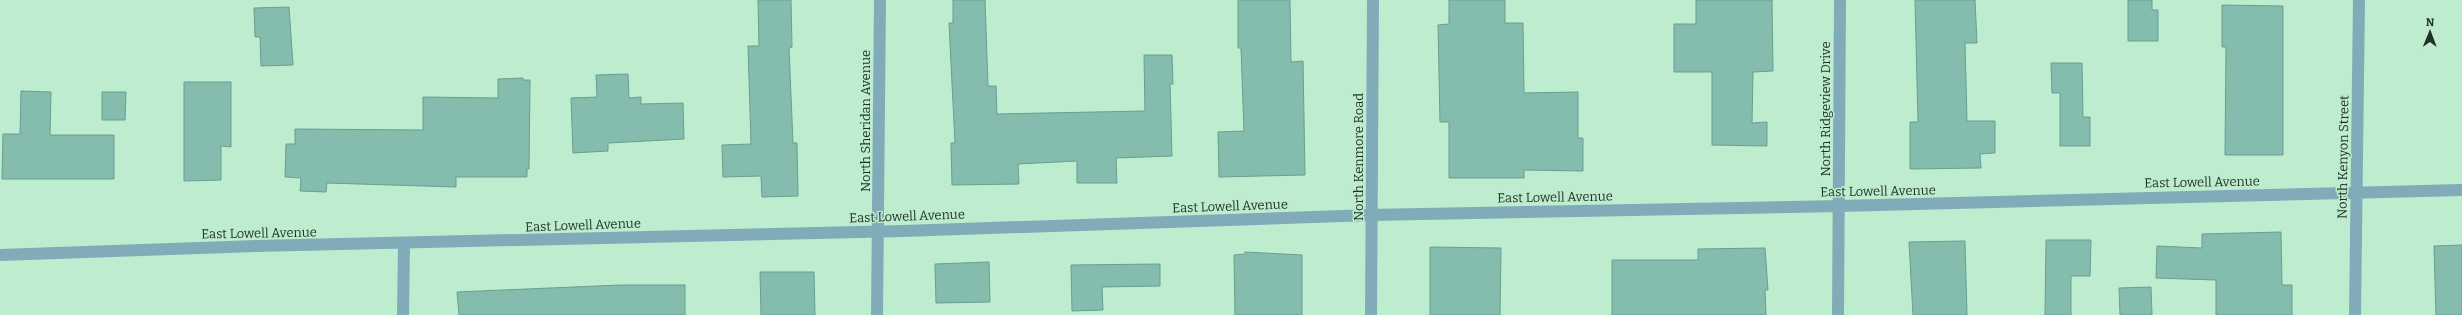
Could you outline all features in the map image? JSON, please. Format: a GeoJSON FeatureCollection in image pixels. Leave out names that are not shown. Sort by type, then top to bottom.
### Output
{"type":"FeatureCollection","features":[{"type":"Feature","properties":{"kind":"street","name":"North Sheridan Avenue"},"geometry":{"type":"LineString","coordinates":[[877,315],[880,0]]}},
{"type":"Feature","properties":{"kind":"street","name":"North Kenmore Road"},"geometry":{"type":"LineString","coordinates":[[1371,315],[1373,0]]}},
{"type":"Feature","properties":{"kind":"street","name":"North Ridgeview Drive"},"geometry":{"type":"LineString","coordinates":[[1838,315],[1840,0]]}},
{"type":"Feature","properties":{"kind":"street","name":"North Kenyon Street"},"geometry":{"type":"LineString","coordinates":[[2356,315],[2359,0]]}},
{"type":"Feature","properties":{"kind":"street","name":"East Lowell Avenue"},"geometry":{"type":"LineString","coordinates":[[0,256],[256,246],[404,244],[878,231],[1371,215],[1839,206],[2462,190]]}},
{"type":"Feature","properties":{"kind":"street"},"geometry":{"type":"LineString","coordinates":[[403,315],[404,244]]}},
{"type":"Feature","properties":{"kind":"building"},"geometry":{"type":"Polygon","coordinates":[[[758,0],[791,0],[792,47],[789,48],[793,143],[797,143],[798,196],[762,197],[761,176],[723,177],[722,145],[751,144],[748,46],[759,46],[758,0]]]}},
{"type":"Feature","properties":{"kind":"building"},"geometry":{"type":"Polygon","coordinates":[[[953,0],[985,0],[988,86],[996,86],[997,114],[1145,111],[1144,55],[1172,55],[1173,84],[1170,84],[1172,156],[1116,158],[1117,183],[1077,183],[1077,161],[1018,164],[1019,184],[952,185],[951,143],[955,143],[949,23],[953,23],[953,0]]]}},
{"type":"Feature","properties":{"kind":"building"},"geometry":{"type":"Polygon","coordinates":[[[1238,0],[1290,0],[1291,62],[1303,61],[1305,175],[1219,177],[1218,132],[1244,131],[1241,48],[1238,48],[1238,0]]]}},
{"type":"Feature","properties":{"kind":"building"},"geometry":{"type":"Polygon","coordinates":[[[1449,0],[1505,0],[1505,23],[1523,23],[1524,93],[1578,92],[1578,138],[1583,138],[1583,171],[1524,170],[1524,178],[1449,178],[1449,122],[1440,122],[1438,25],[1449,24],[1449,0]]]}},
{"type":"Feature","properties":{"kind":"building"},"geometry":{"type":"Polygon","coordinates":[[[1696,0],[1772,0],[1773,71],[1753,72],[1752,123],[1767,122],[1767,146],[1712,145],[1712,72],[1674,72],[1674,24],[1696,24],[1696,0]]]}},
{"type":"Feature","properties":{"kind":"building"},"geometry":{"type":"Polygon","coordinates":[[[1915,0],[1975,0],[1977,43],[1965,43],[1967,121],[1995,121],[1995,153],[1980,154],[1981,168],[1910,169],[1910,122],[1918,122],[1915,0]]]}},
{"type":"Feature","properties":{"kind":"building"},"geometry":{"type":"Polygon","coordinates":[[[2128,0],[2152,0],[2152,10],[2158,10],[2158,41],[2128,41],[2128,0]]]}},
{"type":"Feature","properties":{"kind":"building"},"geometry":{"type":"Polygon","coordinates":[[[2222,5],[2283,6],[2283,155],[2225,155],[2226,47],[2222,47],[2222,5]]]}},
{"type":"Feature","properties":{"kind":"building"},"geometry":{"type":"Polygon","coordinates":[[[289,7],[293,65],[261,66],[260,37],[255,37],[254,8],[289,7]]]}},
{"type":"Feature","properties":{"kind":"building"},"geometry":{"type":"Polygon","coordinates":[[[2051,63],[2082,63],[2083,117],[2090,117],[2090,146],[2060,146],[2060,93],[2052,93],[2051,63]]]}},
{"type":"Feature","properties":{"kind":"building"},"geometry":{"type":"Polygon","coordinates":[[[628,74],[629,98],[641,97],[641,104],[683,103],[684,139],[608,143],[608,151],[573,153],[571,98],[597,97],[596,75],[628,74]]]}},
{"type":"Feature","properties":{"kind":"building"},"geometry":{"type":"Polygon","coordinates":[[[523,78],[523,80],[530,80],[529,169],[527,169],[527,177],[456,177],[456,187],[327,183],[326,192],[300,191],[301,178],[285,177],[286,144],[295,144],[295,129],[423,130],[423,97],[498,98],[498,79],[523,78]]]}},
{"type":"Feature","properties":{"kind":"building"},"geometry":{"type":"Polygon","coordinates":[[[184,82],[231,82],[231,147],[221,146],[221,180],[184,181],[184,82]]]}},
{"type":"Feature","properties":{"kind":"building"},"geometry":{"type":"Polygon","coordinates":[[[21,91],[51,92],[50,135],[114,135],[114,179],[2,179],[3,134],[20,134],[21,91]]]}},
{"type":"Feature","properties":{"kind":"building"},"geometry":{"type":"Polygon","coordinates":[[[102,92],[126,92],[125,120],[102,120],[102,92]]]}},
{"type":"Feature","properties":{"kind":"building"},"geometry":{"type":"Polygon","coordinates":[[[2281,232],[2282,285],[2292,285],[2292,315],[2216,315],[2216,280],[2156,278],[2157,246],[2202,248],[2202,234],[2281,232]]]}},
{"type":"Feature","properties":{"kind":"building"},"geometry":{"type":"Polygon","coordinates":[[[2046,240],[2091,240],[2090,276],[2071,276],[2071,315],[2045,315],[2046,240]]]}},
{"type":"Feature","properties":{"kind":"building"},"geometry":{"type":"Polygon","coordinates":[[[1965,241],[1967,315],[1913,315],[1909,242],[1965,241]]]}},
{"type":"Feature","properties":{"kind":"building"},"geometry":{"type":"Polygon","coordinates":[[[2462,245],[2462,315],[2436,315],[2434,246],[2462,245]]]}},
{"type":"Feature","properties":{"kind":"building"},"geometry":{"type":"Polygon","coordinates":[[[1430,247],[1501,248],[1500,315],[1430,315],[1430,247]]]}},
{"type":"Feature","properties":{"kind":"building"},"geometry":{"type":"Polygon","coordinates":[[[1765,248],[1768,290],[1765,290],[1766,315],[1612,315],[1612,260],[1698,260],[1698,249],[1765,248]]]}},
{"type":"Feature","properties":{"kind":"building"},"geometry":{"type":"Polygon","coordinates":[[[1245,252],[1302,255],[1302,315],[1235,315],[1234,255],[1245,254],[1245,252]]]}},
{"type":"Feature","properties":{"kind":"building"},"geometry":{"type":"Polygon","coordinates":[[[989,262],[990,302],[936,303],[935,264],[989,262]]]}},
{"type":"Feature","properties":{"kind":"building"},"geometry":{"type":"Polygon","coordinates":[[[1160,264],[1160,286],[1102,287],[1103,310],[1072,311],[1071,265],[1160,264]]]}},
{"type":"Feature","properties":{"kind":"building"},"geometry":{"type":"Polygon","coordinates":[[[760,272],[814,272],[815,315],[761,315],[760,272]]]}},
{"type":"Feature","properties":{"kind":"building"},"geometry":{"type":"Polygon","coordinates":[[[620,285],[685,285],[685,315],[459,315],[457,292],[620,285]]]}},
{"type":"Feature","properties":{"kind":"building"},"geometry":{"type":"Polygon","coordinates":[[[2151,287],[2152,315],[2120,315],[2119,288],[2151,287]]]}}]}
